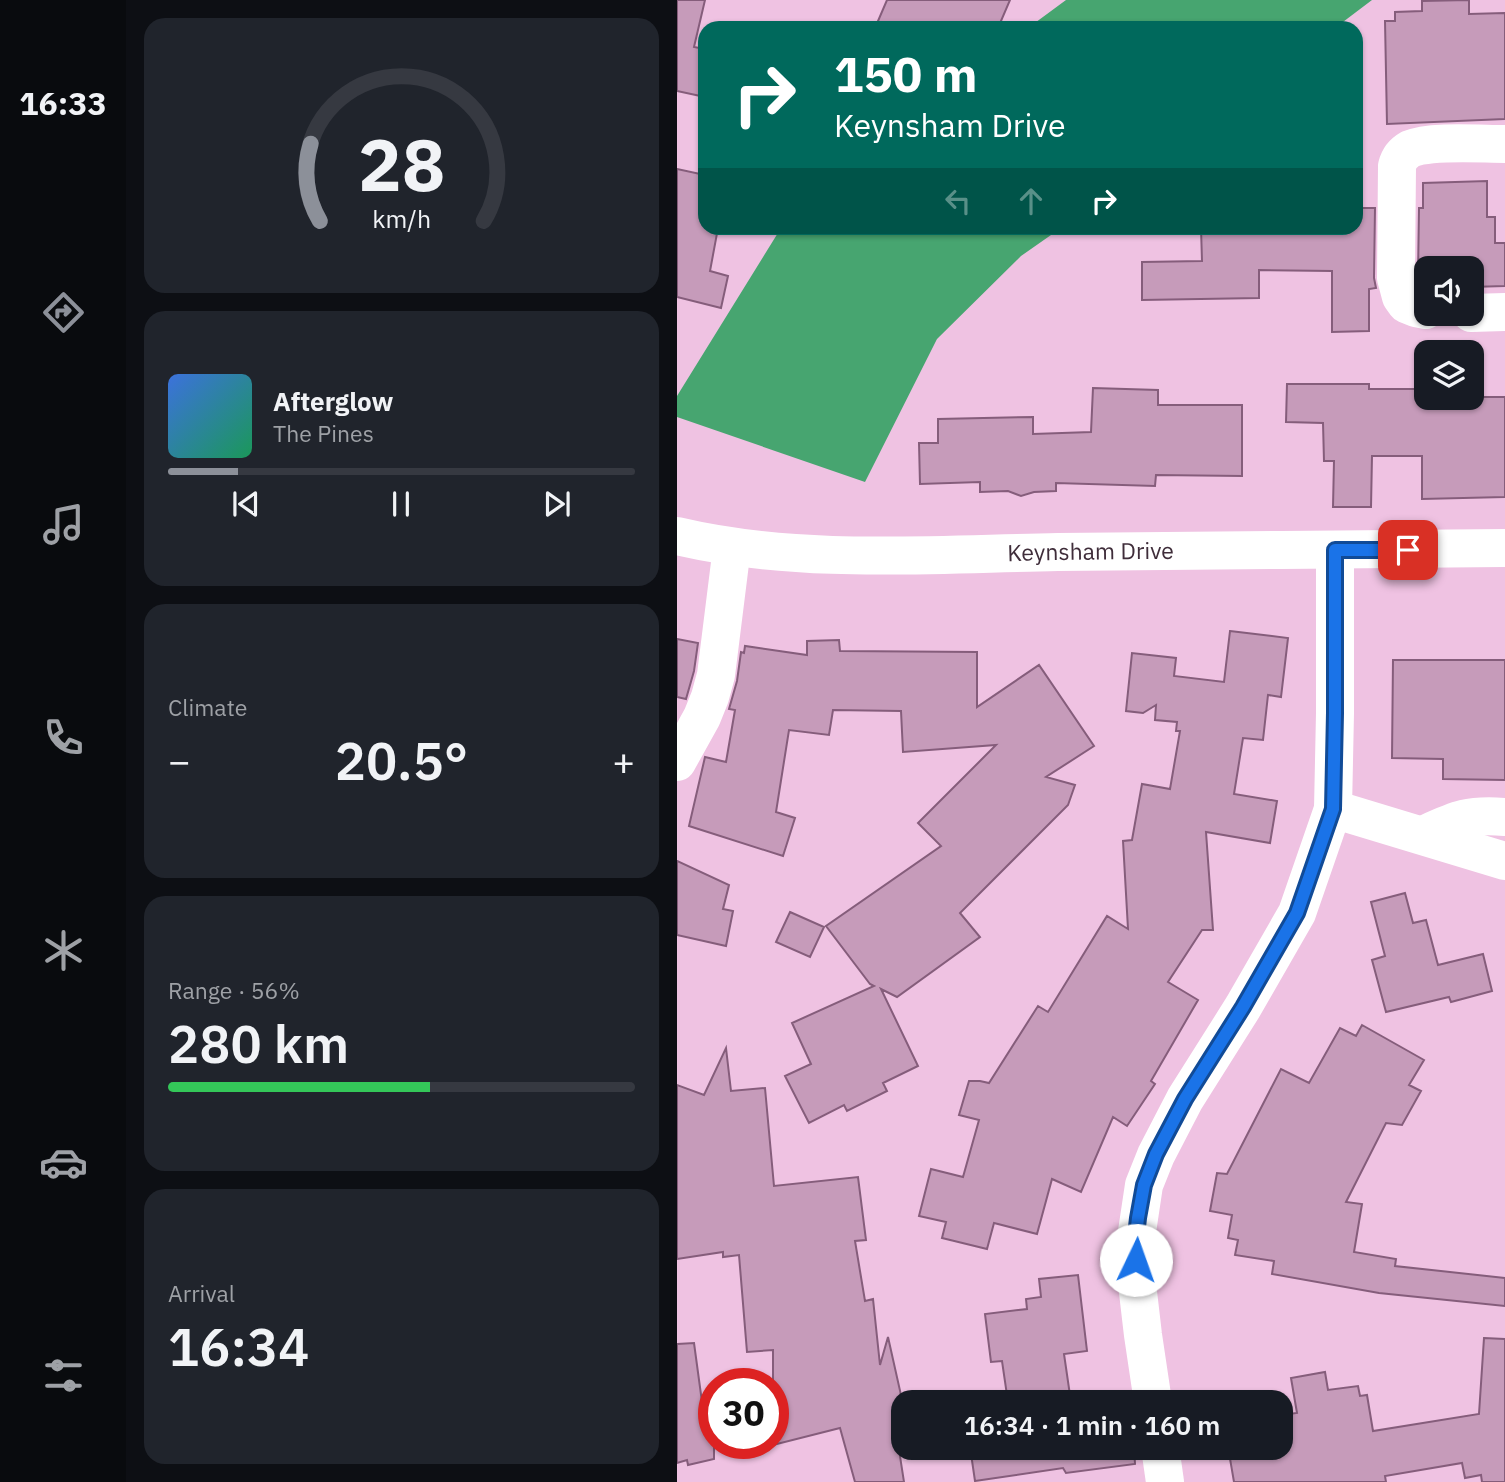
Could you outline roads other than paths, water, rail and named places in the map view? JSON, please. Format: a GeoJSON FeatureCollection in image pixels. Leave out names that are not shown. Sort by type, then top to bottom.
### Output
{"type":"FeatureCollection","features":[{"type":"Feature","properties":{"kind":"street"},"geometry":{"type":"LineString","coordinates":[[1414,308],[1406,304],[1401,297],[1396,278],[1399,160],[1403,153],[1429,144],[1505,144]]}},
{"type":"Feature","properties":{"kind":"street"},"geometry":{"type":"LineString","coordinates":[[1484,313],[1505,312]]}},
{"type":"Feature","properties":{"kind":"street","name":"Keynsham Drive"},"geometry":{"type":"LineString","coordinates":[[677,536],[732,547],[894,555],[1505,548]]}},
{"type":"Feature","properties":{"kind":"street"},"geometry":{"type":"LineString","coordinates":[[677,762],[702,717],[716,675],[732,547]]}},
{"type":"Feature","properties":{"kind":"street"},"geometry":{"type":"LineString","coordinates":[[1151,1390],[1136,1275],[1135,1245],[1144,1185],[1156,1154],[1185,1099],[1243,1007],[1297,913],[1333,809],[1335,550]]}},
{"type":"Feature","properties":{"kind":"street"},"geometry":{"type":"LineString","coordinates":[[1333,809],[1505,861]]}},
{"type":"Feature","properties":{"kind":"street"},"geometry":{"type":"LineString","coordinates":[[1423,835],[1455,820],[1469,817],[1505,817]]}},
{"type":"Feature","properties":{"kind":"street"},"geometry":{"type":"LineString","coordinates":[[1162,1460],[1165,1482]]}}]}
